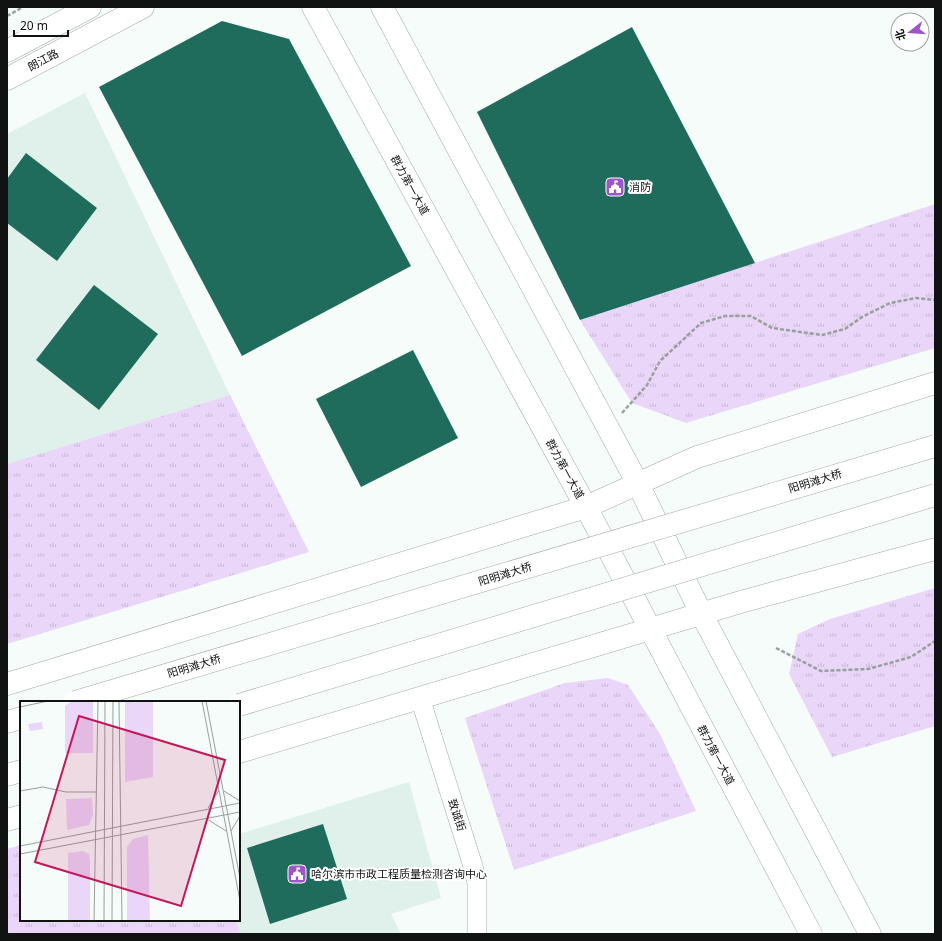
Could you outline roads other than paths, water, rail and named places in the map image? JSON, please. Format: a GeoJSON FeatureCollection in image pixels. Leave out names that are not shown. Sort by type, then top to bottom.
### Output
{"type":"FeatureCollection","features":[{"type":"Feature","properties":{"kind":"main road"},"geometry":{"type":"LineString","coordinates":[[7,50],[90,7]]}},
{"type":"Feature","properties":{"kind":"main road","name":"朗江路"},"geometry":{"type":"LineString","coordinates":[[7,79],[143,7]]}},
{"type":"Feature","properties":{"kind":"main road"},"geometry":{"type":"LineString","coordinates":[[299,7],[316,13]]}},
{"type":"Feature","properties":{"kind":"main road"},"geometry":{"type":"LineString","coordinates":[[382,7],[638,484],[701,613],[870,934]]}},
{"type":"Feature","properties":{"kind":"main road","name":"群力第一大道"},"geometry":{"type":"LineString","coordinates":[[316,13],[586,507],[811,934]]}},
{"type":"Feature","properties":{"kind":"main road"},"geometry":{"type":"LineString","coordinates":[[7,684],[586,507],[697,457],[935,383]]}},
{"type":"Feature","properties":{"kind":"main road","name":"阳明滩大桥"},"geometry":{"type":"LineString","coordinates":[[78,701],[935,446]]}},
{"type":"Feature","properties":{"kind":"main road"},"geometry":{"type":"LineString","coordinates":[[240,705],[935,495]]}},
{"type":"Feature","properties":{"kind":"main road"},"geometry":{"type":"LineString","coordinates":[[240,752],[701,613],[935,550]]}},
{"type":"Feature","properties":{"kind":"main road"},"geometry":{"type":"LineString","coordinates":[[7,722],[20,718]]}},
{"type":"Feature","properties":{"kind":"main road"},"geometry":{"type":"LineString","coordinates":[[7,775],[20,771]]}},
{"type":"Feature","properties":{"kind":"main road"},"geometry":{"type":"LineString","coordinates":[[7,820],[20,816]]}},
{"type":"Feature","properties":{"kind":"street","name":"致诚街"},"geometry":{"type":"LineString","coordinates":[[420,698],[474,866],[478,890],[477,934]]}},
{"type":"Feature","properties":{"kind":"place","name":"消防"},"geometry":{"type":"Point","coordinates":[615,187]}},
{"type":"Feature","properties":{"kind":"place","name":"哈尔滨市市政工程质量检测咨询中心"},"geometry":{"type":"Point","coordinates":[297,874]}}]}
